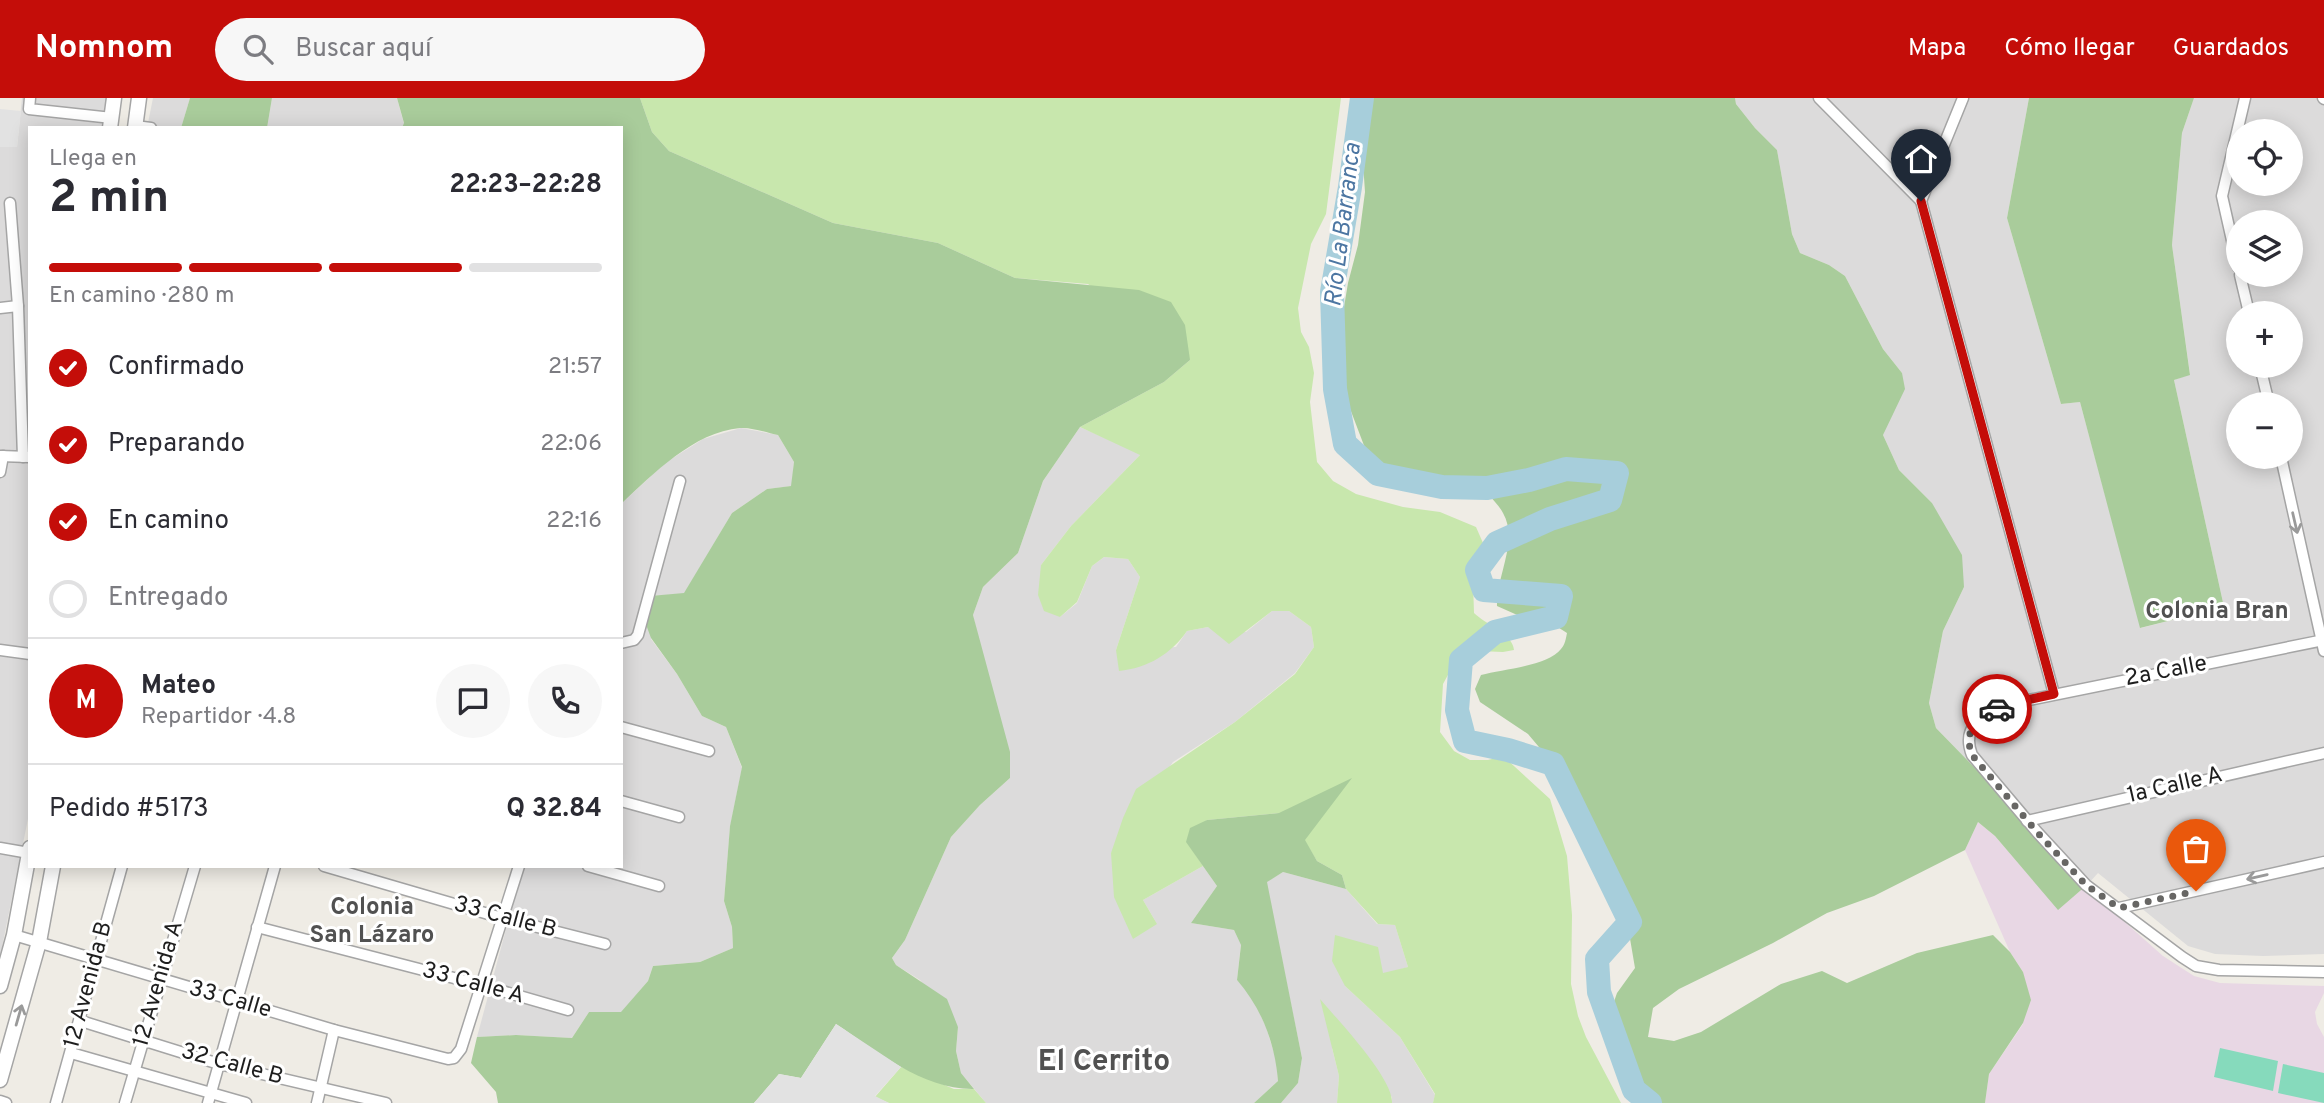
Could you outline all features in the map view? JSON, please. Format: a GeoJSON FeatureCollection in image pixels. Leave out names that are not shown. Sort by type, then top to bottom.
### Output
{"type":"FeatureCollection","features":[{"type":"Feature","properties":{"kind":"street"},"geometry":{"type":"LineString","coordinates":[[30,103],[111,123],[114,98]]}},
{"type":"Feature","properties":{"kind":"street"},"geometry":{"type":"LineString","coordinates":[[135,126],[139,98]]}},
{"type":"Feature","properties":{"kind":"street"},"geometry":{"type":"LineString","coordinates":[[1819,98],[1921,201],[2054,694]]}},
{"type":"Feature","properties":{"kind":"street"},"geometry":{"type":"LineString","coordinates":[[1921,201],[1963,98]]}},
{"type":"Feature","properties":{"kind":"street"},"geometry":{"type":"LineString","coordinates":[[2226,213],[2222,195],[2245,98]]}},
{"type":"Feature","properties":{"kind":"street"},"geometry":{"type":"LineString","coordinates":[[0,472],[1,456],[26,457],[10,203]]}},
{"type":"Feature","properties":{"kind":"street"},"geometry":{"type":"LineString","coordinates":[[0,308],[18,306]]}},
{"type":"Feature","properties":{"kind":"street"},"geometry":{"type":"LineString","coordinates":[[2284,469],[2323,644]]}},
{"type":"Feature","properties":{"kind":"street"},"geometry":{"type":"LineString","coordinates":[[623,643],[634,640],[638,635],[680,481]]}},
{"type":"Feature","properties":{"kind":"street","name":"2a Calle"},"geometry":{"type":"LineString","coordinates":[[2027,821],[1972,755],[1968,744],[1970,731],[1978,719],[2009,704],[2054,694],[2323,644]]}},
{"type":"Feature","properties":{"kind":"street"},"geometry":{"type":"LineString","coordinates":[[0,650],[28,654]]}},
{"type":"Feature","properties":{"kind":"street"},"geometry":{"type":"LineString","coordinates":[[623,728],[709,751]]}},
{"type":"Feature","properties":{"kind":"street","name":"1a Calle A"},"geometry":{"type":"LineString","coordinates":[[2027,821],[2061,811],[2324,753]]}},
{"type":"Feature","properties":{"kind":"street"},"geometry":{"type":"LineString","coordinates":[[623,802],[679,817]]}},
{"type":"Feature","properties":{"kind":"street"},"geometry":{"type":"LineString","coordinates":[[2027,821],[2086,885],[2196,966],[2219,970],[2324,972]]}},
{"type":"Feature","properties":{"kind":"street"},"geometry":{"type":"LineString","coordinates":[[0,848],[28,850]]}},
{"type":"Feature","properties":{"kind":"street"},"geometry":{"type":"LineString","coordinates":[[0,986],[14,935],[28,856]]}},
{"type":"Feature","properties":{"kind":"street"},"geometry":{"type":"LineString","coordinates":[[2119,908],[2324,862]]}},
{"type":"Feature","properties":{"kind":"street"},"geometry":{"type":"LineString","coordinates":[[0,1080],[39,942],[53,868]]}},
{"type":"Feature","properties":{"kind":"street","name":"12 Avenida B"},"geometry":{"type":"LineString","coordinates":[[56,1103],[121,868]]}},
{"type":"Feature","properties":{"kind":"street","name":"12 Avenida A"},"geometry":{"type":"LineString","coordinates":[[125,1103],[194,868]]}},
{"type":"Feature","properties":{"kind":"street"},"geometry":{"type":"LineString","coordinates":[[209,1098],[274,868]]}},
{"type":"Feature","properties":{"kind":"street","name":"33 Calle B"},"geometry":{"type":"LineString","coordinates":[[331,868],[502,918],[606,944]]}},
{"type":"Feature","properties":{"kind":"street"},"geometry":{"type":"LineString","coordinates":[[481,985],[518,868]]}},
{"type":"Feature","properties":{"kind":"street"},"geometry":{"type":"LineString","coordinates":[[595,868],[659,886]]}},
{"type":"Feature","properties":{"kind":"street","name":"33 Calle A"},"geometry":{"type":"LineString","coordinates":[[257,927],[568,1010]]}},
{"type":"Feature","properties":{"kind":"street","name":"33 Calle"},"geometry":{"type":"LineString","coordinates":[[14,935],[334,1030],[448,1059],[454,1058],[461,1049],[481,985]]}},
{"type":"Feature","properties":{"kind":"street","name":"32 Calle B"},"geometry":{"type":"LineString","coordinates":[[81,1021],[219,1064],[386,1103]]}},
{"type":"Feature","properties":{"kind":"street"},"geometry":{"type":"LineString","coordinates":[[317,1103],[334,1030]]}},
{"type":"Feature","properties":{"kind":"street"},"geometry":{"type":"LineString","coordinates":[[71,1054],[134,1071],[209,1098],[246,1103]]}},
{"type":"Feature","properties":{"kind":"street"},"geometry":{"type":"LineString","coordinates":[[0,1101],[6,1103]]}},
{"type":"Feature","properties":{"kind":"shaded area"},"geometry":{"type":"Polygon","coordinates":[[[22,98],[108,98],[104,126],[28,126],[28,819],[0,957],[0,147],[17,147],[22,98]]]}},
{"type":"Feature","properties":{"kind":"shaded area"},"geometry":{"type":"Polygon","coordinates":[[[153,98],[190,98],[182,126],[147,126],[153,98]]]}},
{"type":"Feature","properties":{"kind":"shaded area"},"geometry":{"type":"Polygon","coordinates":[[[272,98],[397,98],[404,124],[403,126],[267,126],[272,98]]]}},
{"type":"Feature","properties":{"kind":"shaded area"},"geometry":{"type":"Polygon","coordinates":[[[1735,98],[2029,98],[2007,218],[2061,404],[2080,402],[2141,628],[2224,607],[2174,380],[2190,374],[2172,245],[2182,133],[2194,98],[2324,98],[2324,954],[2215,954],[2188,946],[2098,873],[2088,884],[1936,728],[1929,703],[1943,631],[1964,587],[1932,503],[1899,470],[1883,435],[1902,373],[1883,349],[1845,276],[1829,265],[1800,253],[1792,234],[1777,150],[1736,104],[1735,98]]]}},
{"type":"Feature","properties":{"kind":"shaded area"},"geometry":{"type":"Polygon","coordinates":[[[0,109],[21,111],[17,147],[0,147],[0,109]]]}},
{"type":"Feature","properties":{"kind":"shaded area"},"geometry":{"type":"Polygon","coordinates":[[[1080,427],[1141,454],[1071,526],[1041,565],[1060,617],[1077,603],[1092,566],[1104,557],[1128,559],[1140,577],[1116,650],[1176,647],[1187,631],[1208,627],[1246,632],[1272,611],[1289,611],[1311,627],[1314,647],[1295,673],[1235,722],[1173,762],[1111,853],[1157,924],[1143,900],[1203,866],[1217,886],[1191,923],[1234,930],[1241,944],[1237,980],[1253,998],[1266,1027],[1276,1059],[1278,1081],[1254,1103],[986,1103],[961,1073],[956,1051],[958,1027],[920,980],[896,965],[892,958],[905,940],[951,837],[980,805],[1010,778],[973,615],[983,587],[1018,553],[1043,481],[1080,427]]]}},
{"type":"Feature","properties":{"kind":"shaded area"},"geometry":{"type":"Polygon","coordinates":[[[741,428],[778,435],[794,462],[792,486],[767,489],[732,513],[684,594],[650,596],[651,639],[677,674],[702,716],[726,727],[742,768],[730,827],[724,901],[732,927],[733,948],[700,962],[653,966],[648,981],[621,1013],[589,1012],[572,1038],[516,1035],[477,1037],[522,868],[623,868],[623,502],[665,463],[703,439],[741,428]]]}},
{"type":"Feature","properties":{"kind":"shaded area"},"geometry":{"type":"Polygon","coordinates":[[[1978,822],[1995,836],[2058,909],[2088,884],[2110,909],[2163,956],[2194,976],[2220,983],[2324,986],[2324,993],[2315,1012],[2317,1024],[2324,1037],[2324,1103],[1985,1103],[1989,1074],[2023,1024],[2023,972],[2010,952],[1965,850],[1978,822]]]}},
{"type":"Feature","properties":{"kind":"shaded area"},"geometry":{"type":"Polygon","coordinates":[[[1283,872],[1346,889],[1377,924],[1395,925],[1408,967],[1345,986],[1400,1037],[1435,1095],[1433,1103],[1392,1103],[1392,1097],[1332,1048],[1339,1076],[1337,1103],[1281,1103],[1298,1083],[1302,1058],[1266,882],[1283,872]]]}},
{"type":"Feature","properties":{"kind":"shaded area"},"geometry":{"type":"Polygon","coordinates":[[[836,1024],[901,1067],[875,1096],[889,1103],[754,1103],[779,1074],[801,1078],[836,1024]]]}},
{"type":"Feature","properties":{"kind":"green space"},"geometry":{"type":"Polygon","coordinates":[[[190,98],[272,98],[267,126],[182,126],[190,98]]]}},
{"type":"Feature","properties":{"kind":"green space"},"geometry":{"type":"Polygon","coordinates":[[[397,98],[640,98],[652,132],[669,151],[833,223],[938,243],[1015,278],[1139,290],[1171,302],[1185,325],[1190,360],[1164,382],[1080,427],[1043,481],[1018,553],[983,587],[973,615],[1010,752],[1010,778],[980,805],[951,837],[905,940],[892,958],[896,965],[947,999],[958,1027],[956,1051],[961,1073],[974,1089],[955,1088],[919,1076],[884,1057],[836,1024],[801,1078],[779,1074],[754,1103],[498,1103],[496,1092],[471,1063],[477,1037],[516,1035],[572,1038],[589,1012],[621,1012],[648,981],[653,966],[700,962],[733,948],[732,927],[724,901],[730,826],[742,767],[726,727],[702,716],[651,638],[641,611],[650,596],[684,593],[732,513],[767,489],[791,486],[794,462],[778,435],[745,428],[723,431],[706,437],[675,456],[623,502],[623,126],[403,126],[397,98]]]}},
{"type":"Feature","properties":{"kind":"green space"},"geometry":{"type":"Polygon","coordinates":[[[640,98],[1341,98],[1326,214],[1311,244],[1298,308],[1301,332],[1309,347],[1314,373],[1310,402],[1317,462],[1333,481],[1356,494],[1403,507],[1440,512],[1476,527],[1483,543],[1473,582],[1474,613],[1504,634],[1514,650],[1479,651],[1455,662],[1443,684],[1440,732],[1454,751],[1470,760],[1488,760],[1503,756],[1550,799],[1567,856],[1572,915],[1571,984],[1578,1016],[1586,1037],[1621,1103],[1433,1103],[1435,1094],[1400,1037],[1345,986],[1332,961],[1335,935],[1378,947],[1383,973],[1408,967],[1395,925],[1378,924],[1346,889],[1342,875],[1317,861],[1304,840],[1316,824],[1279,813],[1207,820],[1187,842],[1203,866],[1143,900],[1157,924],[1133,939],[1114,897],[1111,853],[1136,789],[1235,722],[1295,674],[1314,647],[1311,627],[1289,611],[1272,611],[1229,644],[1208,627],[1187,631],[1174,647],[1158,659],[1140,667],[1119,671],[1116,650],[1140,577],[1128,559],[1104,557],[1092,566],[1077,602],[1060,617],[1044,611],[1038,595],[1041,565],[1071,526],[1140,455],[1080,427],[1164,382],[1190,360],[1088,284],[1015,278],[938,243],[833,223],[669,151],[652,132],[640,98]]]}},
{"type":"Feature","properties":{"kind":"green space"},"geometry":{"type":"Polygon","coordinates":[[[1366,98],[1735,98],[1736,104],[1755,128],[1777,150],[1792,234],[1800,253],[1829,265],[1845,276],[1883,349],[1902,373],[1905,389],[1883,435],[1899,470],[1932,503],[1962,555],[1964,587],[1943,631],[1929,703],[1936,728],[2088,884],[2058,910],[1995,836],[1978,822],[1965,850],[1874,896],[1827,913],[1679,989],[1653,1008],[1648,1037],[1674,1041],[1701,1032],[1781,984],[1822,971],[1847,983],[1917,953],[1993,935],[2010,952],[2023,972],[2031,1000],[2023,1023],[1989,1074],[1985,1103],[1649,1103],[1632,1064],[1616,1043],[1609,1016],[1617,993],[1635,968],[1627,921],[1559,778],[1544,753],[1528,734],[1480,702],[1475,689],[1481,675],[1536,663],[1555,655],[1563,646],[1567,633],[1545,619],[1524,618],[1497,606],[1509,535],[1503,513],[1490,496],[1427,482],[1368,456],[1349,406],[1339,337],[1348,283],[1358,245],[1365,192],[1362,148],[1366,98]]]}},
{"type":"Feature","properties":{"kind":"green space"},"geometry":{"type":"Polygon","coordinates":[[[2029,98],[2194,98],[2182,133],[2172,245],[2190,375],[2174,380],[2224,607],[2140,628],[2080,402],[2061,404],[2007,218],[2029,98]]]}},
{"type":"Feature","properties":{"kind":"green space"},"geometry":{"type":"Polygon","coordinates":[[[1352,778],[1305,840],[1317,861],[1342,875],[1346,889],[1283,872],[1267,882],[1302,1058],[1298,1083],[1281,1103],[1254,1103],[1278,1081],[1274,1053],[1266,1027],[1254,1003],[1237,980],[1241,945],[1234,930],[1191,923],[1217,886],[1186,842],[1190,828],[1207,820],[1279,813],[1352,778]]]}},
{"type":"Feature","properties":{"kind":"green space"},"geometry":{"type":"Polygon","coordinates":[[[1320,999],[1375,1065],[1390,1092],[1392,1103],[1337,1103],[1339,1076],[1320,999]]]}},
{"type":"Feature","properties":{"kind":"green space"},"geometry":{"type":"Polygon","coordinates":[[[2220,1048],[2278,1061],[2273,1091],[2214,1077],[2220,1048]]]}},
{"type":"Feature","properties":{"kind":"green space"},"geometry":{"type":"Polygon","coordinates":[[[2283,1064],[2324,1073],[2324,1103],[2278,1093],[2283,1064]]]}},
{"type":"Feature","properties":{"kind":"green space"},"geometry":{"type":"Polygon","coordinates":[[[901,1067],[954,1089],[974,1089],[986,1103],[889,1103],[875,1097],[901,1067]]]}},
{"type":"Feature","properties":{"kind":"waterway","name":"Río La Barranca"},"geometry":{"type":"LineString","coordinates":[[1362,98],[1332,292],[1335,389],[1345,444],[1378,474],[1442,487],[1487,488],[1566,469],[1617,473],[1610,500],[1550,519],[1497,543],[1477,570],[1484,590],[1561,596],[1556,617],[1495,632],[1461,660],[1457,710],[1465,741],[1508,750],[1553,764],[1630,922],[1597,959],[1599,992],[1634,1090],[1650,1103]]}},
{"type":"Feature","properties":{"kind":"way so far"},"geometry":{"type":"LineString","coordinates":[[1997,709],[1978,719],[1970,731],[1968,744],[1972,755],[2086,885],[2119,908],[2196,891]]}},
{"type":"Feature","properties":{"kind":"district","name":"Colonia Bran"},"geometry":{"type":"Point","coordinates":[2217,612]}},
{"type":"Feature","properties":{"kind":"district","name":"Colonia San Lázaro"},"geometry":{"type":"Point","coordinates":[372,922]}},
{"type":"Feature","properties":{"kind":"district","name":"El Cerrito"},"geometry":{"type":"Point","coordinates":[1104,1062]}},
{"type":"Feature","properties":{"kind":"route"},"geometry":{"type":"LineString","coordinates":[[1921,201],[2054,694],[1997,709]]}}]}
